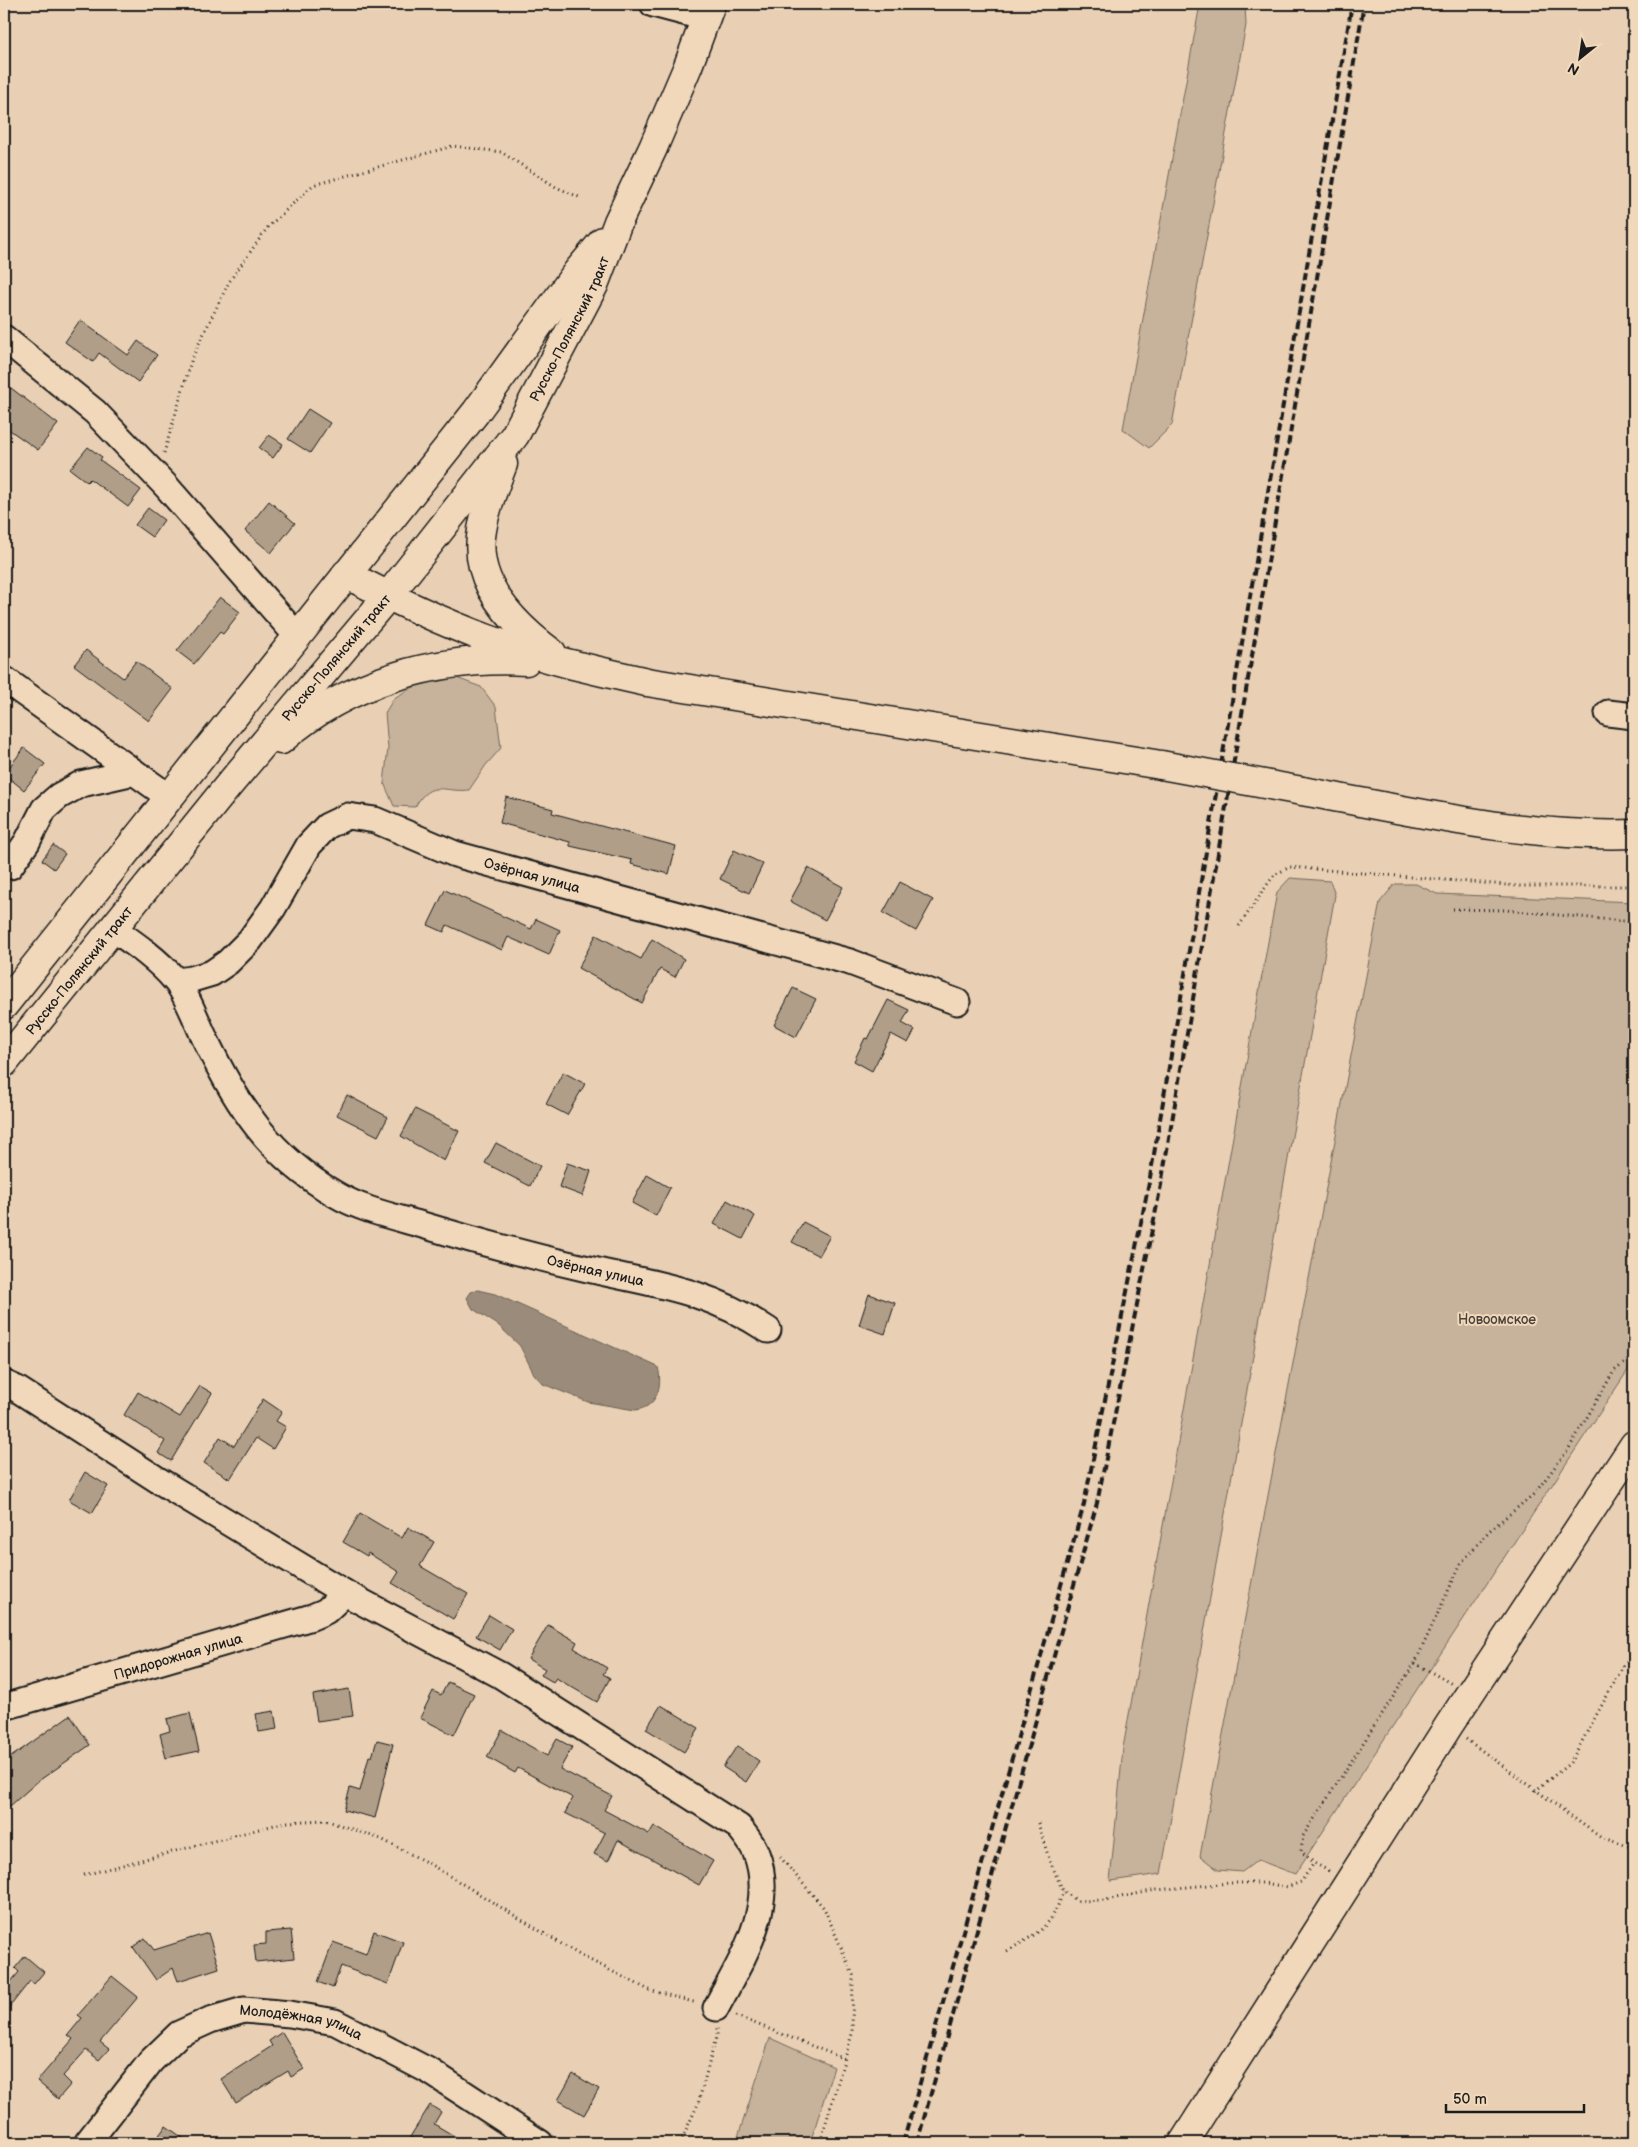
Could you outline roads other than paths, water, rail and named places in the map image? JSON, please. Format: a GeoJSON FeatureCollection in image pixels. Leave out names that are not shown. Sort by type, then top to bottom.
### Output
{"type":"FeatureCollection","features":[{"type":"Feature","properties":{"kind":"main road","name":"Русско-Полянский тракт"},"geometry":{"type":"LineString","coordinates":[[4,1063],[228,786],[388,596],[515,434],[594,285],[618,222],[653,148],[708,11]]}},
{"type":"Feature","properties":{"kind":"main road","name":"Русско-Полянский тракт"},"geometry":{"type":"LineString","coordinates":[[4,1005],[476,412],[577,272],[618,222]]}},
{"type":"Feature","properties":{"kind":"main road"},"geometry":{"type":"LineString","coordinates":[[515,434],[487,503],[480,539],[484,567],[498,600],[518,625],[567,664]]}},
{"type":"Feature","properties":{"kind":"main road"},"geometry":{"type":"LineString","coordinates":[[346,574],[388,596],[490,640],[567,664],[646,682],[1161,765],[1502,828],[1561,834],[1634,834]]}},
{"type":"Feature","properties":{"kind":"main road"},"geometry":{"type":"LineString","coordinates":[[228,786],[286,736],[322,710],[353,692],[428,667],[492,659],[567,664]]}},
{"type":"Feature","properties":{"kind":"main road"},"geometry":{"type":"LineString","coordinates":[[1183,2143],[1449,1725],[1634,1445]]}},
{"type":"Feature","properties":{"kind":"street"},"geometry":{"type":"LineString","coordinates":[[653,4],[708,11]]}},
{"type":"Feature","properties":{"kind":"street"},"geometry":{"type":"LineString","coordinates":[[4,338],[95,412],[157,476],[297,636]]}},
{"type":"Feature","properties":{"kind":"street"},"geometry":{"type":"LineString","coordinates":[[4,679],[169,797]]}},
{"type":"Feature","properties":{"kind":"street"},"geometry":{"type":"LineString","coordinates":[[1608,713],[1634,716]]}},
{"type":"Feature","properties":{"kind":"street"},"geometry":{"type":"LineString","coordinates":[[10,866],[27,842],[44,809],[59,796],[81,784],[134,772]]}},
{"type":"Feature","properties":{"kind":"street","name":"Озёрная улица"},"geometry":{"type":"LineString","coordinates":[[177,981],[212,973],[228,962],[250,940],[274,908],[309,845],[327,826],[348,816],[375,820],[456,854],[850,962],[957,1002]]}},
{"type":"Feature","properties":{"kind":"street","name":"Озёрная улица"},"geometry":{"type":"LineString","coordinates":[[112,928],[144,950],[177,981],[229,1088],[255,1127],[280,1155],[311,1180],[338,1196],[375,1211],[487,1245],[702,1295],[741,1312],[768,1330]]}},
{"type":"Feature","properties":{"kind":"street"},"geometry":{"type":"LineString","coordinates":[[4,1383],[158,1480],[345,1593],[500,1675],[739,1827],[756,1852],[761,1876],[762,1900],[757,1926],[716,2008]]}},
{"type":"Feature","properties":{"kind":"street","name":"Придорожная улица"},"geometry":{"type":"LineString","coordinates":[[4,1707],[312,1617],[326,1611],[345,1593]]}},
{"type":"Feature","properties":{"kind":"street","name":"Молодёжная улица"},"geometry":{"type":"LineString","coordinates":[[88,2143],[150,2061],[179,2034],[210,2020],[244,2010],[290,2014],[336,2022],[431,2072],[540,2143]]}},
{"type":"Feature","properties":{"kind":"railway"},"geometry":{"type":"LineString","coordinates":[[903,2143],[1084,1504],[1149,1183],[1352,4]]}},
{"type":"Feature","properties":{"kind":"railway"},"geometry":{"type":"LineString","coordinates":[[917,2143],[1097,1503],[1161,1185],[1364,4]]}},
{"type":"Feature","properties":{"kind":"park label","name":"Новоомское"},"geometry":{"type":"Point","coordinates":[1497,1319]}}]}
